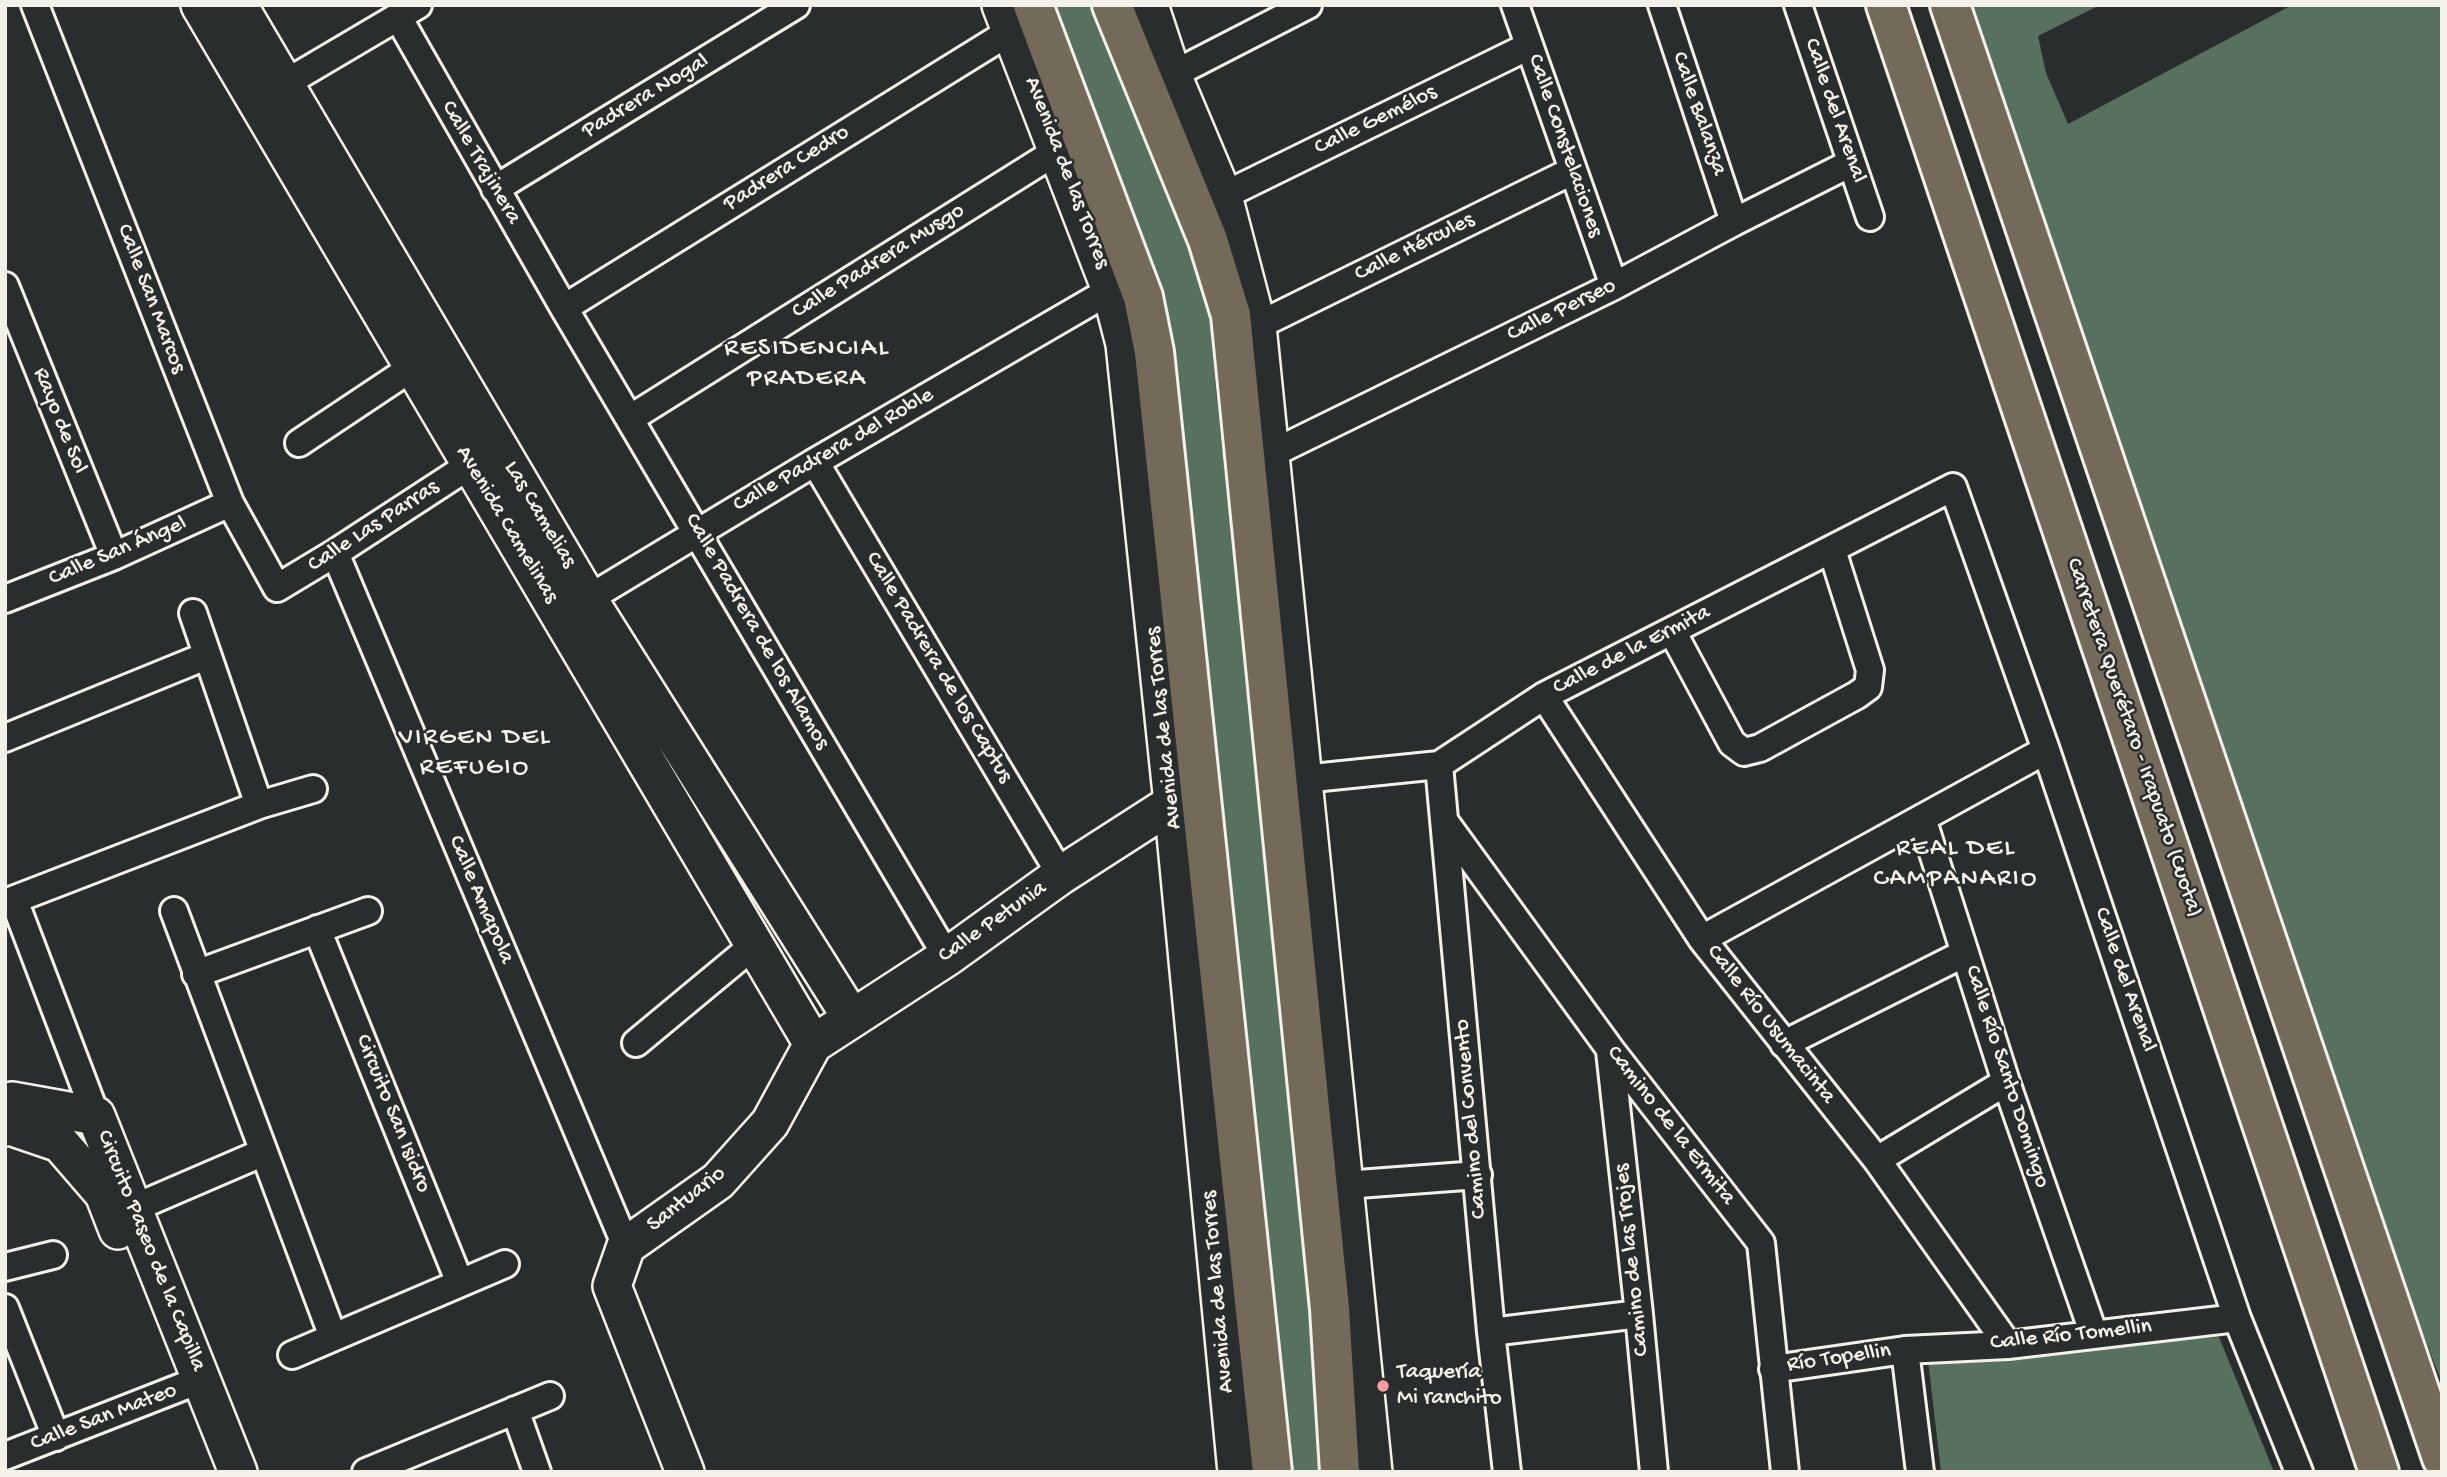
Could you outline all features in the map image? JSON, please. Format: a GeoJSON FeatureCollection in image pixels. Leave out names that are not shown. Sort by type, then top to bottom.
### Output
{"type":"FeatureCollection","features":[{"type":"Feature","properties":{"kind":"main road"},"geometry":{"type":"LineString","coordinates":[[1112,5],[1208,240],[1231,315],[1330,1309],[1340,1472]]}},
{"type":"Feature","properties":{"kind":"main road","name":"Carretera Querétaro - Irapuato (Cuota)"},"geometry":{"type":"LineString","coordinates":[[1886,5],[2379,1472]]}},
{"type":"Feature","properties":{"kind":"main road"},"geometry":{"type":"LineString","coordinates":[[1950,5],[2442,1458]]}},
{"type":"Feature","properties":{"kind":"main road","name":"Avenida de las Torres"},"geometry":{"type":"LineString","coordinates":[[1015,14],[1143,297],[1154,352],[1272,1472]]}},
{"type":"Feature","properties":{"kind":"street","name":"Calle San Marcos"},"geometry":{"type":"LineString","coordinates":[[35,5],[230,503],[277,588]]}},
{"type":"Feature","properties":{"kind":"street","name":"Avenida Camelinas"},"geometry":{"type":"LineString","coordinates":[[200,5],[271,92],[413,367],[470,465],[574,607],[754,945],[813,1044]]}},
{"type":"Feature","properties":{"kind":"street","name":"Las Camelias"},"geometry":{"type":"LineString","coordinates":[[238,5],[271,92],[574,607],[851,1017]]}},
{"type":"Feature","properties":{"kind":"street","name":"Padrera Nogal"},"geometry":{"type":"LineString","coordinates":[[495,189],[796,5]]}},
{"type":"Feature","properties":{"kind":"street"},"geometry":{"type":"LineString","coordinates":[[1149,5],[1172,75],[1223,196],[1257,326],[1373,1472]]}},
{"type":"Feature","properties":{"kind":"street"},"geometry":{"type":"LineString","coordinates":[[1172,75],[1308,5]]}},
{"type":"Feature","properties":{"kind":"street","name":"Calle Constelaciones"},"geometry":{"type":"LineString","coordinates":[[1515,5],[1614,286]]}},
{"type":"Feature","properties":{"kind":"street","name":"Calle Balanza"},"geometry":{"type":"LineString","coordinates":[[1661,5],[1734,222]]}},
{"type":"Feature","properties":{"kind":"street","name":"Calle del Arenal"},"geometry":{"type":"LineString","coordinates":[[1798,5],[1870,217]]}},
{"type":"Feature","properties":{"kind":"street"},"geometry":{"type":"LineString","coordinates":[[271,92],[408,11]]}},
{"type":"Feature","properties":{"kind":"street","name":"Calle Trajinera"},"geometry":{"type":"LineString","coordinates":[[408,11],[495,189],[564,307]]}},
{"type":"Feature","properties":{"kind":"street","name":"Avenida de las Torres"},"geometry":{"type":"LineString","coordinates":[[1015,14],[1057,151],[1111,290],[1125,344],[1173,803],[1237,1472]]}},
{"type":"Feature","properties":{"kind":"street","name":"Padrera Cedro"},"geometry":{"type":"LineString","coordinates":[[564,307],[1015,14]]}},
{"type":"Feature","properties":{"kind":"street","name":"Calle Gemélos"},"geometry":{"type":"LineString","coordinates":[[1223,196],[1529,46]]}},
{"type":"Feature","properties":{"kind":"street","name":"Calle Padrera Musgo"},"geometry":{"type":"LineString","coordinates":[[631,418],[1057,151]]}},
{"type":"Feature","properties":{"kind":"street","name":"Calle Perseo"},"geometry":{"type":"LineString","coordinates":[[1271,454],[1614,286],[1851,163]]}},
{"type":"Feature","properties":{"kind":"street","name":"Calle Hércules"},"geometry":{"type":"LineString","coordinates":[[1257,326],[1572,171]]}},
{"type":"Feature","properties":{"kind":"street","name":"Rayo de Sol"},"geometry":{"type":"LineString","coordinates":[[5,286],[114,556]]}},
{"type":"Feature","properties":{"kind":"street","name":"Calle Padrera del Roble"},"geometry":{"type":"LineString","coordinates":[[574,607],[815,462],[1111,290]]}},
{"type":"Feature","properties":{"kind":"street","name":"Calle Padrera de los Alamos"},"geometry":{"type":"LineString","coordinates":[[564,307],[947,957]]}},
{"type":"Feature","properties":{"kind":"street"},"geometry":{"type":"LineString","coordinates":[[299,443],[413,367]]}},
{"type":"Feature","properties":{"kind":"street","name":"Calle Padrera de los Captus"},"geometry":{"type":"LineString","coordinates":[[815,462],[1061,875]]}},
{"type":"Feature","properties":{"kind":"street","name":"Calle Las Parras"},"geometry":{"type":"LineString","coordinates":[[277,588],[470,465]]}},
{"type":"Feature","properties":{"kind":"street","name":"Calle del Arenal"},"geometry":{"type":"LineString","coordinates":[[1953,487],[2046,750],[2237,1318],[2299,1472]]}},
{"type":"Feature","properties":{"kind":"street","name":"Calle de la Ermita"},"geometry":{"type":"LineString","coordinates":[[1303,779],[1439,765],[1544,696],[1953,487]]}},
{"type":"Feature","properties":{"kind":"street","name":"Calle San Ángel"},"geometry":{"type":"LineString","coordinates":[[5,599],[114,556],[230,503]]}},
{"type":"Feature","properties":{"kind":"street"},"geometry":{"type":"LineString","coordinates":[[1672,631],[1732,743],[1744,752],[1760,748],[1868,687],[1870,670],[1832,550]]}},
{"type":"Feature","properties":{"kind":"street","name":"Calle Amapola"},"geometry":{"type":"LineString","coordinates":[[335,553],[626,1246]]}},
{"type":"Feature","properties":{"kind":"street"},"geometry":{"type":"LineString","coordinates":[[193,613],[259,804]]}},
{"type":"Feature","properties":{"kind":"street"},"geometry":{"type":"LineString","coordinates":[[5,738],[206,656]]}},
{"type":"Feature","properties":{"kind":"street","name":"Calle Río Usumacinta"},"geometry":{"type":"LineString","coordinates":[[1544,696],[1702,939],[1877,1160],[2008,1345]]}},
{"type":"Feature","properties":{"kind":"street"},"geometry":{"type":"LineString","coordinates":[[1702,939],[2046,750]]}},
{"type":"Feature","properties":{"kind":"street","name":"Camino del Convento"},"geometry":{"type":"LineString","coordinates":[[1439,765],[1491,1332],[1507,1472]]}},
{"type":"Feature","properties":{"kind":"street"},"geometry":{"type":"LineString","coordinates":[[96,1116],[9,902],[259,804],[313,789]]}},
{"type":"Feature","properties":{"kind":"street","name":"Calle Petunia"},"geometry":{"type":"LineString","coordinates":[[813,1044],[947,957],[1061,875],[1173,803]]}},
{"type":"Feature","properties":{"kind":"street","name":"Calle Río Santo Domingo"},"geometry":{"type":"LineString","coordinates":[[1922,818],[2006,1082],[2094,1335]]}},
{"type":"Feature","properties":{"kind":"street","name":"Camino de la Ermita"},"geometry":{"type":"LineString","coordinates":[[1445,821],[1610,1049],[1761,1243],[1785,1472]]}},
{"type":"Feature","properties":{"kind":"street"},"geometry":{"type":"LineString","coordinates":[[174,911],[333,1337]]}},
{"type":"Feature","properties":{"kind":"street"},"geometry":{"type":"LineString","coordinates":[[196,974],[368,911]]}},
{"type":"Feature","properties":{"kind":"street","name":"Circuito San Isidro"},"geometry":{"type":"LineString","coordinates":[[317,929],[460,1283]]}},
{"type":"Feature","properties":{"kind":"street"},"geometry":{"type":"LineString","coordinates":[[636,1043],[754,945]]}},
{"type":"Feature","properties":{"kind":"street"},"geometry":{"type":"LineString","coordinates":[[1784,1044],[1965,953]]}},
{"type":"Feature","properties":{"kind":"street","name":"Santuario"},"geometry":{"type":"LineString","coordinates":[[626,1246],[718,1181],[770,1123],[813,1044]]}},
{"type":"Feature","properties":{"kind":"street","name":"Camino de las Trojes"},"geometry":{"type":"LineString","coordinates":[[1610,1049],[1654,1472]]}},
{"type":"Feature","properties":{"kind":"street"},"geometry":{"type":"LineString","coordinates":[[1877,1160],[2006,1082]]}},
{"type":"Feature","properties":{"kind":"street","name":"Circuito Paseo de la Capilla"},"geometry":{"type":"LineString","coordinates":[[5,1102],[96,1116],[134,1208],[190,1384],[212,1472]]}},
{"type":"Feature","properties":{"kind":"street","name":"Circuito Paseo de la Capilla"},"geometry":{"type":"LineString","coordinates":[[5,1126],[60,1143],[104,1194],[190,1384],[238,1472]]}},
{"type":"Feature","properties":{"kind":"street"},"geometry":{"type":"LineString","coordinates":[[134,1208],[264,1152]]}},
{"type":"Feature","properties":{"kind":"street"},"geometry":{"type":"LineString","coordinates":[[1345,1185],[1478,1175]]}},
{"type":"Feature","properties":{"kind":"street"},"geometry":{"type":"LineString","coordinates":[[626,1246],[612,1286],[685,1472]]}},
{"type":"Feature","properties":{"kind":"street"},"geometry":{"type":"LineString","coordinates":[[5,1267],[53,1255]]}},
{"type":"Feature","properties":{"kind":"street"},"geometry":{"type":"LineString","coordinates":[[292,1355],[505,1264]]}},
{"type":"Feature","properties":{"kind":"street"},"geometry":{"type":"LineString","coordinates":[[5,1308],[56,1437]]}},
{"type":"Feature","properties":{"kind":"street"},"geometry":{"type":"LineString","coordinates":[[1491,1332],[1639,1314]]}},
{"type":"Feature","properties":{"kind":"street","name":"Calle Río Tomellin"},"geometry":{"type":"LineString","coordinates":[[1905,1350],[2008,1345],[2237,1318]]}},
{"type":"Feature","properties":{"kind":"street"},"geometry":{"type":"LineString","coordinates":[[1905,1350],[1920,1472]]}},
{"type":"Feature","properties":{"kind":"street","name":"Río Topellin"},"geometry":{"type":"LineString","coordinates":[[1773,1369],[1905,1350]]}},
{"type":"Feature","properties":{"kind":"street","name":"Calle San Mateo"},"geometry":{"type":"LineString","coordinates":[[5,1456],[190,1384]]}},
{"type":"Feature","properties":{"kind":"street"},"geometry":{"type":"LineString","coordinates":[[366,1472],[394,1466],[550,1396]]}},
{"type":"Feature","properties":{"kind":"street"},"geometry":{"type":"LineString","coordinates":[[515,1410],[537,1472]]}},
{"type":"Feature","properties":{"kind":"green space"},"geometry":{"type":"Polygon","coordinates":[[[1051,5],[1099,5],[1196,259],[1210,320],[1331,1472],[1283,1472],[1263,1245],[1051,5]]]}},
{"type":"Feature","properties":{"kind":"green space"},"geometry":{"type":"Polygon","coordinates":[[[1966,5],[2100,5],[2038,36],[2046,73],[2068,124],[2292,5],[2442,5],[2442,1383],[2359,1168],[1966,5]]]}},
{"type":"Feature","properties":{"kind":"green space"},"geometry":{"type":"Polygon","coordinates":[[[2219,1337],[2274,1472],[1941,1472],[1928,1360],[2219,1337]]]}},
{"type":"Feature","properties":{"kind":"place","name":"Taquería Mi ranchito"},"geometry":{"type":"Point","coordinates":[1383,1386]}},
{"type":"Feature","properties":{"kind":"district","name":"RESIDENCIAL PRADERA"},"geometry":{"type":"Point","coordinates":[807,365]}},
{"type":"Feature","properties":{"kind":"district","name":"VIRGEN DEL REFUGIO"},"geometry":{"type":"Point","coordinates":[475,754]}},
{"type":"Feature","properties":{"kind":"district","name":"REAL DEL CAMPANARIO"},"geometry":{"type":"Point","coordinates":[1956,865]}}]}
